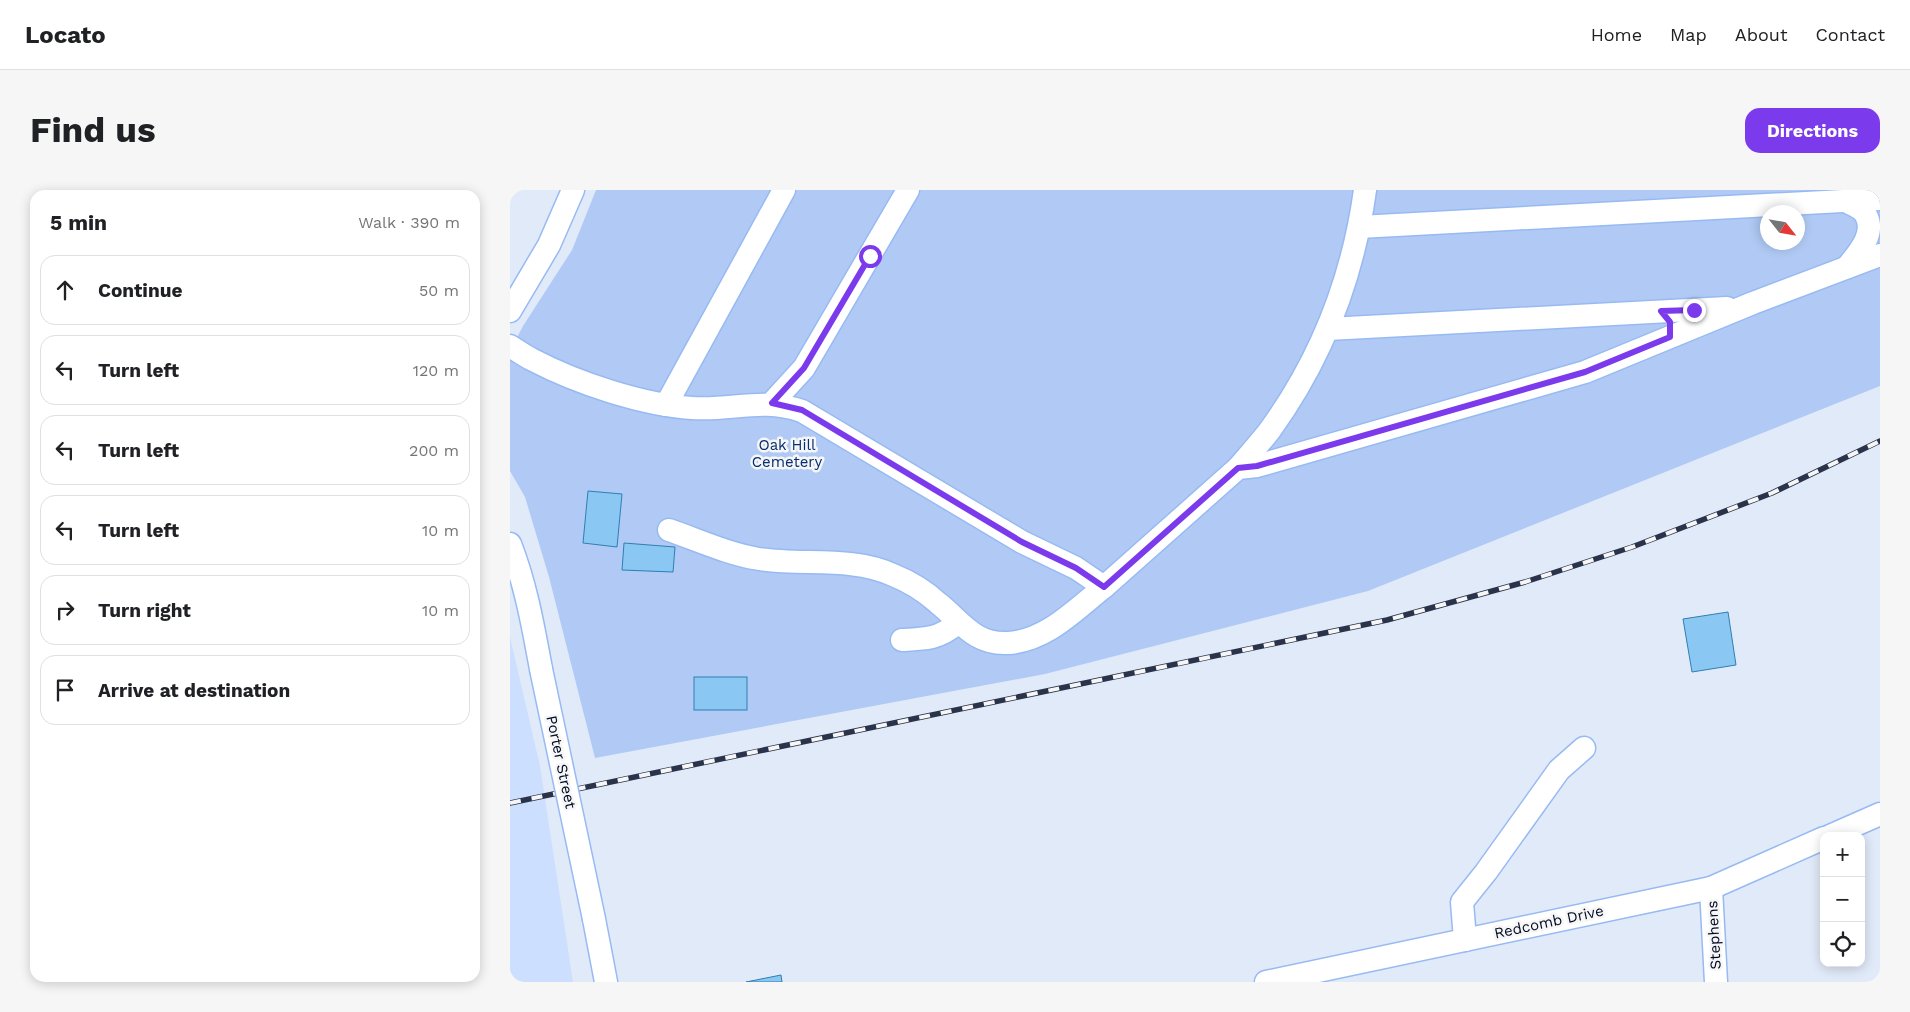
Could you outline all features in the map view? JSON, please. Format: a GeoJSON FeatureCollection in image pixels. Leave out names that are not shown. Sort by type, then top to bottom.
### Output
{"type":"FeatureCollection","features":[{"type":"Feature","properties":{"kind":"street"},"geometry":{"type":"LineString","coordinates":[[510,311],[549,245],[573,190]]}},
{"type":"Feature","properties":{"kind":"street"},"geometry":{"type":"LineString","coordinates":[[666,405],[784,190]]}},
{"type":"Feature","properties":{"kind":"street"},"geometry":{"type":"LineString","coordinates":[[772,403],[804,368],[908,190]]}},
{"type":"Feature","properties":{"kind":"street"},"geometry":{"type":"LineString","coordinates":[[669,530],[758,559],[855,565],[894,575],[937,602],[968,632],[993,642],[1026,641],[1047,631],[1104,587],[1238,468],[1269,431],[1295,392],[1328,329],[1344,285],[1359,227],[1365,190]]}},
{"type":"Feature","properties":{"kind":"street"},"geometry":{"type":"LineString","coordinates":[[1359,227],[1880,199]]}},
{"type":"Feature","properties":{"kind":"street"},"geometry":{"type":"LineString","coordinates":[[1846,201],[1862,211],[1869,224],[1867,240],[1846,267]]}},
{"type":"Feature","properties":{"kind":"street"},"geometry":{"type":"LineString","coordinates":[[1238,468],[1257,466],[1585,372],[1743,307],[1880,255]]}},
{"type":"Feature","properties":{"kind":"street"},"geometry":{"type":"LineString","coordinates":[[1328,329],[1743,307]]}},
{"type":"Feature","properties":{"kind":"street"},"geometry":{"type":"LineString","coordinates":[[1661,311],[1670,322],[1670,337]]}},
{"type":"Feature","properties":{"kind":"street"},"geometry":{"type":"LineString","coordinates":[[510,346],[531,359],[573,378],[605,389],[666,405],[711,409],[772,403],[802,410],[1022,542],[1076,568],[1104,587]]}},
{"type":"Feature","properties":{"kind":"street","name":"Porter Street"},"geometry":{"type":"LineString","coordinates":[[510,544],[520,569],[529,604],[606,982]]}},
{"type":"Feature","properties":{"kind":"street"},"geometry":{"type":"LineString","coordinates":[[902,640],[936,638],[946,633],[958,623]]}},
{"type":"Feature","properties":{"kind":"street"},"geometry":{"type":"LineString","coordinates":[[1466,940],[1462,902],[1486,872],[1559,770],[1584,748]]}},
{"type":"Feature","properties":{"kind":"street"},"geometry":{"type":"LineString","coordinates":[[1839,832],[1880,814]]}},
{"type":"Feature","properties":{"kind":"street","name":"Redcomb Drive"},"geometry":{"type":"LineString","coordinates":[[1266,982],[1711,888],[1820,840]]}},
{"type":"Feature","properties":{"kind":"street","name":"Stephens"},"geometry":{"type":"LineString","coordinates":[[1711,888],[1716,982]]}},
{"type":"Feature","properties":{"kind":"shaded area"},"geometry":{"type":"Polygon","coordinates":[[[510,637],[540,766],[573,982],[510,982],[510,637]]]}},
{"type":"Feature","properties":{"kind":"green space","name":"Oak Hill Cemetery"},"geometry":{"type":"Polygon","coordinates":[[[596,190],[1880,190],[1880,386],[1368,591],[1045,674],[595,758],[549,577],[525,497],[510,471],[510,351],[523,326],[572,250],[596,190]]]}},
{"type":"Feature","properties":{"kind":"building"},"geometry":{"type":"Polygon","coordinates":[[[588,491],[622,494],[617,547],[583,543],[588,491]]]}},
{"type":"Feature","properties":{"kind":"building"},"geometry":{"type":"Polygon","coordinates":[[[624,543],[675,547],[673,572],[622,570],[624,543]]]}},
{"type":"Feature","properties":{"kind":"building"},"geometry":{"type":"Polygon","coordinates":[[[1728,612],[1736,665],[1692,672],[1683,619],[1728,612]]]}},
{"type":"Feature","properties":{"kind":"building"},"geometry":{"type":"Polygon","coordinates":[[[694,677],[747,677],[747,710],[694,710],[694,677]]]}},
{"type":"Feature","properties":{"kind":"building"},"geometry":{"type":"Polygon","coordinates":[[[781,975],[782,982],[746,982],[781,975]]]}},
{"type":"Feature","properties":{"kind":"railway"},"geometry":{"type":"LineString","coordinates":[[510,803],[1387,620],[1525,582],[1632,547],[1772,493],[1880,441]]}},
{"type":"Feature","properties":{"kind":"route"},"geometry":{"type":"LineString","coordinates":[[870,256],[804,368],[772,403],[802,410],[1022,542],[1076,568],[1104,587],[1238,468],[1257,466],[1585,372],[1670,337],[1670,322],[1661,311],[1694,310]]}}]}
